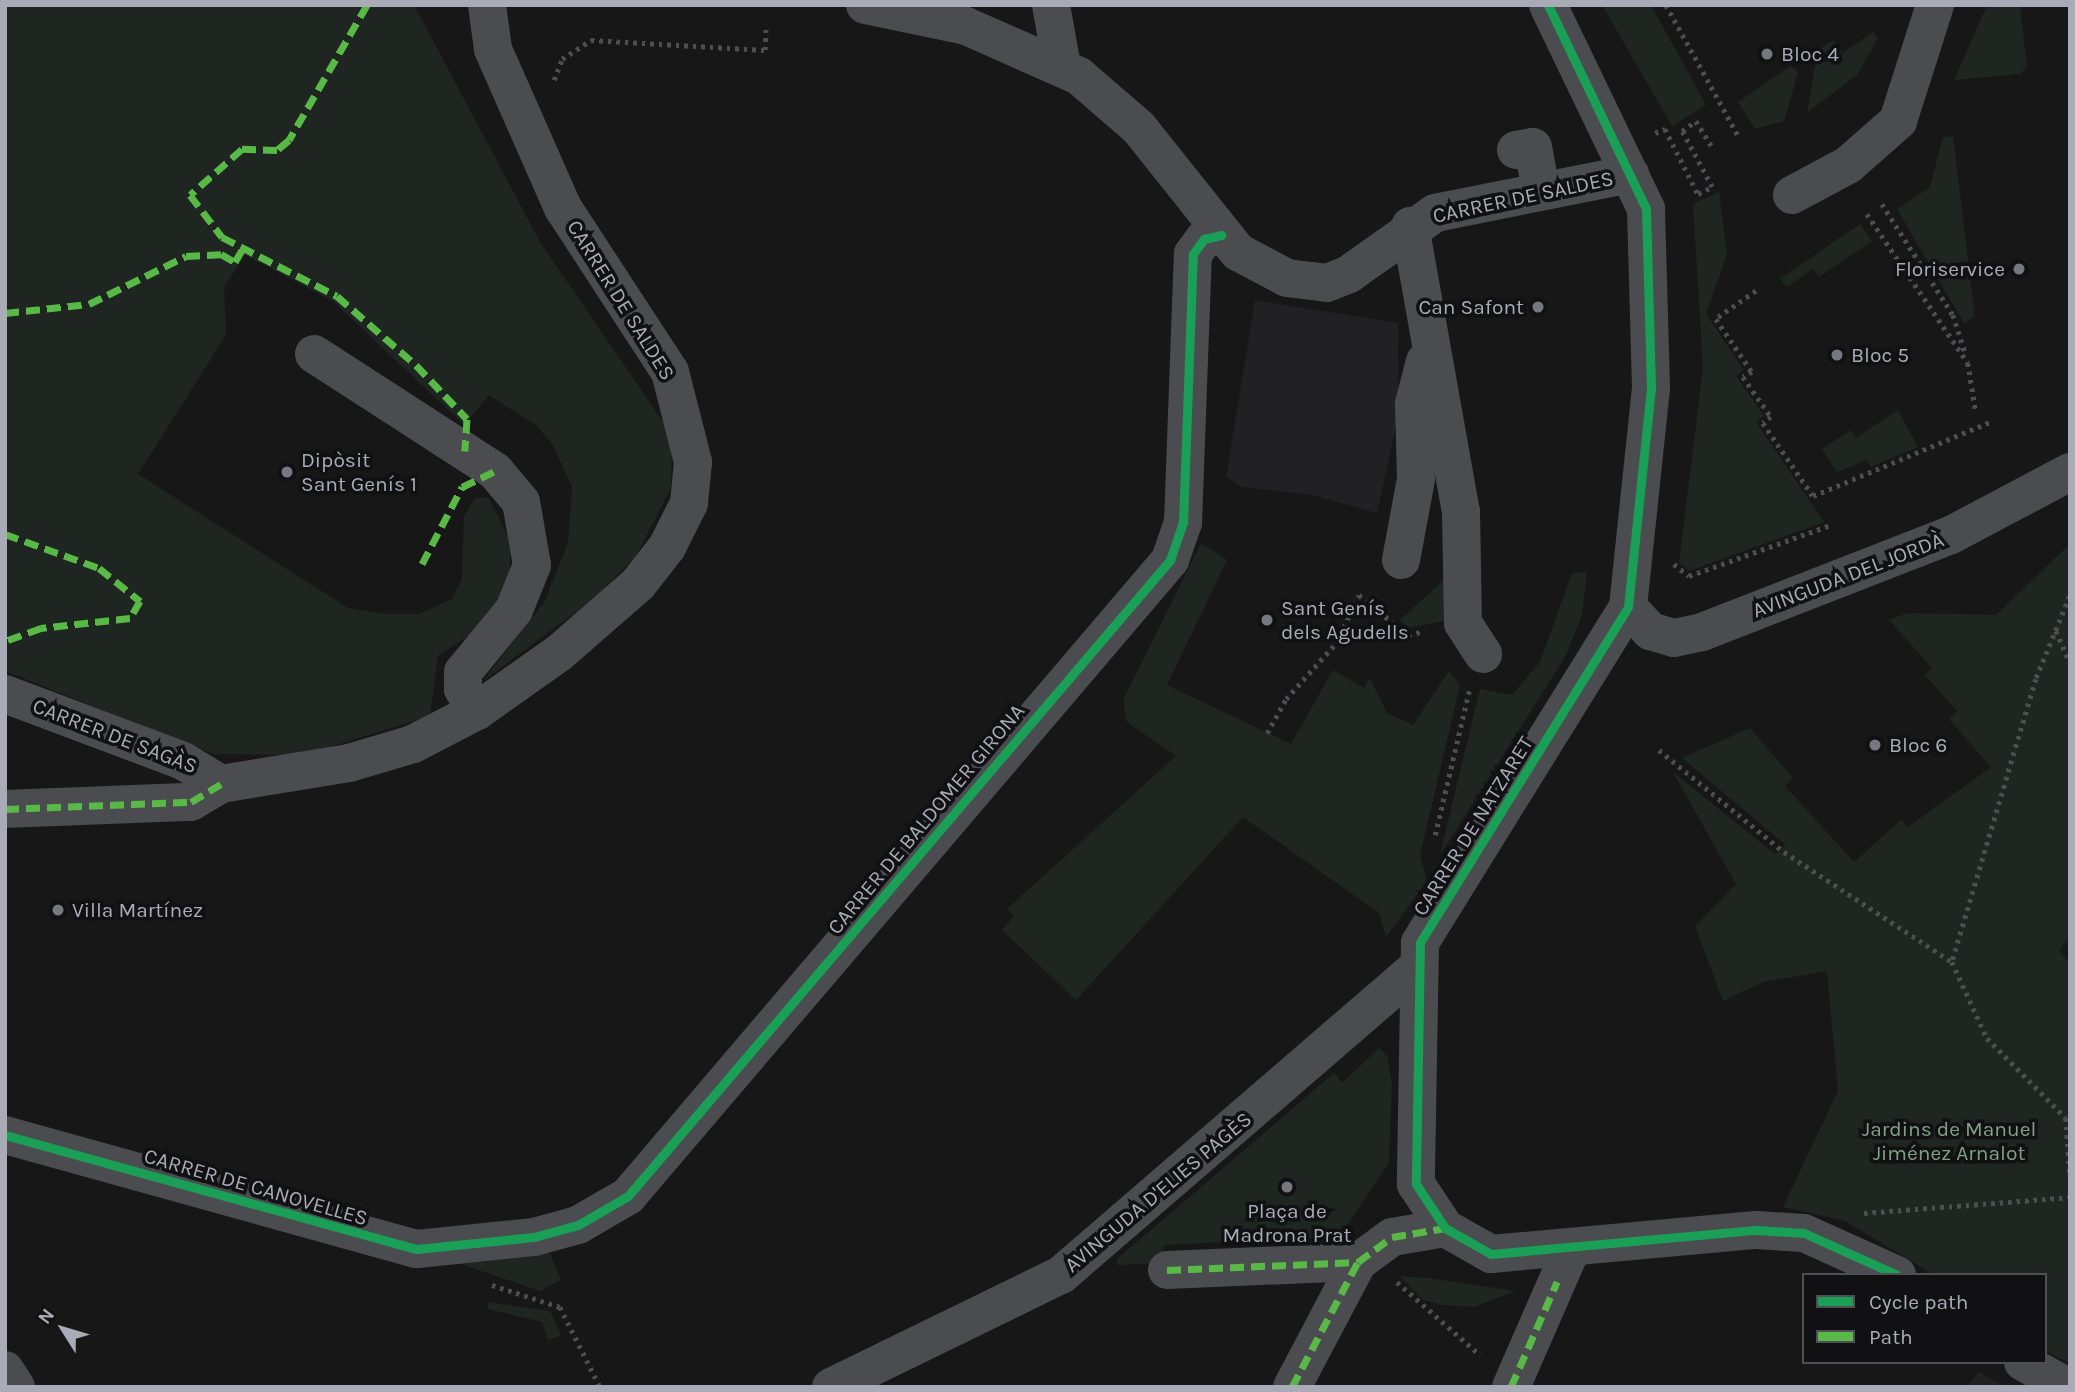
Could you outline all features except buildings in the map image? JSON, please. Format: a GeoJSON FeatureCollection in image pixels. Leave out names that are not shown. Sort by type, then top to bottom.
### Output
{"type":"FeatureCollection","features":[{"type":"Feature","properties":{"kind":"street","name":"CARRER DE SALDES"},"geometry":{"type":"LineString","coordinates":[[221,784],[349,763],[414,744],[477,711],[559,653],[638,584],[689,503],[693,462],[670,372],[563,208],[493,49],[487,5]]}},
{"type":"Feature","properties":{"kind":"street","name":"CARRER DE SALDES"},"geometry":{"type":"LineString","coordinates":[[865,5],[966,26],[1062,67],[1139,128],[1222,235],[1257,266],[1317,284],[1361,268],[1410,226],[1435,213],[1630,174]]}},
{"type":"Feature","properties":{"kind":"street"},"geometry":{"type":"LineString","coordinates":[[1051,5],[1062,67]]}},
{"type":"Feature","properties":{"kind":"street","name":"CARRER DE NATZARET"},"geometry":{"type":"LineString","coordinates":[[1548,5],[1646,209],[1651,388],[1628,607],[1420,943],[1416,969],[1412,1167],[1424,1201],[1445,1228],[1491,1254],[1570,1252],[1756,1230],[1804,1233],[1893,1273]]}},
{"type":"Feature","properties":{"kind":"street"},"geometry":{"type":"LineString","coordinates":[[1792,195],[1848,165],[1898,121],[1934,6]]}},
{"type":"Feature","properties":{"kind":"street"},"geometry":{"type":"LineString","coordinates":[[1516,150],[1532,147],[1541,191]]}},
{"type":"Feature","properties":{"kind":"street"},"geometry":{"type":"LineString","coordinates":[[1410,226],[1461,511],[1463,623],[1483,654]]}},
{"type":"Feature","properties":{"kind":"street","name":"CARRER DE BALDOMER GIRONA"},"geometry":{"type":"LineString","coordinates":[[417,1249],[534,1237],[578,1225],[628,1196],[1170,560],[1183,523],[1193,254],[1204,239],[1222,235]]}},
{"type":"Feature","properties":{"kind":"street"},"geometry":{"type":"LineString","coordinates":[[1401,559],[1416,480],[1414,404],[1430,341]]}},
{"type":"Feature","properties":{"kind":"street"},"geometry":{"type":"LineString","coordinates":[[314,354],[495,471],[521,502],[532,565],[514,610],[463,672],[463,689],[477,711]]}},
{"type":"Feature","properties":{"kind":"street","name":"AVINGUDA DEL JORDÀ"},"geometry":{"type":"LineString","coordinates":[[1628,607],[1650,631],[1674,638],[1702,632],[1951,535],[2070,472]]}},
{"type":"Feature","properties":{"kind":"street","name":"CARRER DE SAGÀS"},"geometry":{"type":"LineString","coordinates":[[5,694],[183,761],[221,784]]}},
{"type":"Feature","properties":{"kind":"street"},"geometry":{"type":"LineString","coordinates":[[5,809],[191,802],[221,784]]}},
{"type":"Feature","properties":{"kind":"street","name":"AVINGUDA D'ELIES PAGÈS"},"geometry":{"type":"LineString","coordinates":[[831,1387],[1061,1275],[1416,969]]}},
{"type":"Feature","properties":{"kind":"street","name":"CARRER DE CANOVELLES"},"geometry":{"type":"LineString","coordinates":[[5,1135],[417,1249]]}},
{"type":"Feature","properties":{"kind":"street"},"geometry":{"type":"LineString","coordinates":[[1292,1387],[1392,1237],[1445,1228]]}},
{"type":"Feature","properties":{"kind":"street"},"geometry":{"type":"LineString","coordinates":[[1499,1374],[1570,1252]]}},
{"type":"Feature","properties":{"kind":"street"},"geometry":{"type":"LineString","coordinates":[[1167,1270],[1372,1270]]}},
{"type":"Feature","properties":{"kind":"street"},"geometry":{"type":"LineString","coordinates":[[2027,1364],[2067,1387]]}},
{"type":"Feature","properties":{"kind":"street"},"geometry":{"type":"LineString","coordinates":[[5,1370],[16,1387]]}},
{"type":"Feature","properties":{"kind":"path"},"geometry":{"type":"LineString","coordinates":[[1666,5],[1739,137]]}},
{"type":"Feature","properties":{"kind":"path"},"geometry":{"type":"LineString","coordinates":[[551,95],[562,59],[591,40],[765,50],[766,27]]}},
{"type":"Feature","properties":{"kind":"path"},"geometry":{"type":"LineString","coordinates":[[1653,134],[1665,129],[1699,194],[1712,187],[1682,131],[1696,121],[1712,147]]}},
{"type":"Feature","properties":{"kind":"path"},"geometry":{"type":"LineString","coordinates":[[1882,204],[1953,314],[1969,363],[1976,413]]}},
{"type":"Feature","properties":{"kind":"path"},"geometry":{"type":"LineString","coordinates":[[1867,214],[1969,363]]}},
{"type":"Feature","properties":{"kind":"path"},"geometry":{"type":"LineString","coordinates":[[1756,291],[1716,319],[1752,372],[1743,377],[1771,417],[1763,424],[1813,496],[1990,422]]}},
{"type":"Feature","properties":{"kind":"path"},"geometry":{"type":"LineString","coordinates":[[1674,564],[1689,576],[1828,526]]}},
{"type":"Feature","properties":{"kind":"path"},"geometry":{"type":"LineString","coordinates":[[1268,733],[1286,699],[1336,643],[1359,594],[1392,624]]}},
{"type":"Feature","properties":{"kind":"path"},"geometry":{"type":"LineString","coordinates":[[1952,962],[2056,631],[2070,596]]}},
{"type":"Feature","properties":{"kind":"path"},"geometry":{"type":"LineString","coordinates":[[2056,631],[2070,662]]}},
{"type":"Feature","properties":{"kind":"path"},"geometry":{"type":"LineString","coordinates":[[1433,842],[1483,654]]}},
{"type":"Feature","properties":{"kind":"path"},"geometry":{"type":"LineString","coordinates":[[1658,750],[1784,852],[1952,962],[1987,1038],[2066,1118],[2070,1175]]}},
{"type":"Feature","properties":{"kind":"path"},"geometry":{"type":"LineString","coordinates":[[1854,1213],[2070,1197]]}},
{"type":"Feature","properties":{"kind":"path"},"geometry":{"type":"LineString","coordinates":[[1372,1270],[1499,1374]]}},
{"type":"Feature","properties":{"kind":"path"},"geometry":{"type":"LineString","coordinates":[[486,1283],[560,1307],[600,1387]]}},
{"type":"Feature","properties":{"kind":"shaded area"},"geometry":{"type":"Polygon","coordinates":[[[1255,300],[1398,323],[1399,412],[1377,513],[1312,495],[1242,487],[1226,477],[1255,300]]]}},
{"type":"Feature","properties":{"kind":"shaded area"},"geometry":{"type":"Polygon","coordinates":[[[1980,1372],[2005,1387],[1965,1387],[1980,1372]]]}},
{"type":"Feature","properties":{"kind":"green space"},"geometry":{"type":"Polygon","coordinates":[[[5,5],[414,5],[540,242],[672,435],[671,488],[636,556],[592,600],[482,682],[545,601],[568,543],[572,487],[553,445],[536,425],[489,395],[464,425],[333,301],[245,255],[224,287],[226,335],[138,474],[348,608],[387,614],[419,614],[452,599],[462,579],[464,516],[475,498],[488,497],[510,540],[510,588],[476,631],[438,656],[430,716],[304,755],[213,754],[5,671],[5,5]]]}},
{"type":"Feature","properties":{"kind":"green space"},"geometry":{"type":"Polygon","coordinates":[[[1602,5],[1651,5],[1706,105],[1672,126],[1602,5]]]}},
{"type":"Feature","properties":{"kind":"green space"},"geometry":{"type":"Polygon","coordinates":[[[1987,5],[2020,5],[2027,67],[2020,74],[1954,80],[1987,5]]]}},
{"type":"Feature","properties":{"kind":"green space"},"geometry":{"type":"Polygon","coordinates":[[[1873,32],[1878,38],[1858,74],[1807,113],[1818,50],[1833,40],[1843,53],[1873,32]]]}},
{"type":"Feature","properties":{"kind":"green space"},"geometry":{"type":"Polygon","coordinates":[[[1790,66],[1798,72],[1784,121],[1755,129],[1738,102],[1790,66]]]}},
{"type":"Feature","properties":{"kind":"green space"},"geometry":{"type":"Polygon","coordinates":[[[1953,136],[1975,317],[1964,323],[1897,209],[1930,187],[1943,137],[1953,136]]]}},
{"type":"Feature","properties":{"kind":"green space"},"geometry":{"type":"Polygon","coordinates":[[[1719,192],[1727,254],[1706,314],[1744,370],[1736,376],[1764,416],[1756,422],[1824,522],[1689,571],[1679,563],[1703,368],[1693,204],[1719,192]]]}},
{"type":"Feature","properties":{"kind":"green space"},"geometry":{"type":"Polygon","coordinates":[[[1860,224],[1872,241],[1819,277],[1813,269],[1787,287],[1780,279],[1860,224]]]}},
{"type":"Feature","properties":{"kind":"green space"},"geometry":{"type":"Polygon","coordinates":[[[1898,410],[1918,447],[1871,467],[1867,460],[1837,472],[1822,449],[1851,430],[1856,438],[1898,410]]]}},
{"type":"Feature","properties":{"kind":"green space"},"geometry":{"type":"Polygon","coordinates":[[[1201,543],[1227,560],[1167,685],[1291,744],[1333,670],[1364,688],[1370,678],[1387,713],[1413,725],[1449,671],[1460,685],[1420,855],[1427,881],[1386,937],[1379,913],[1243,817],[1076,1000],[1002,930],[1014,916],[1007,909],[1176,756],[1127,722],[1123,700],[1201,543]]]}},
{"type":"Feature","properties":{"kind":"green space","name":"Jardins de Manuel Jiménez Arnalot"},"geometry":{"type":"Polygon","coordinates":[[[2070,544],[2070,935],[2059,951],[2070,962],[2070,1364],[2047,1352],[2047,1273],[1931,1273],[1845,1221],[1783,1207],[1838,1091],[1827,971],[1763,982],[1723,1001],[1695,926],[1736,884],[1673,772],[1775,854],[1786,845],[1682,758],[1750,728],[1793,778],[1785,786],[1854,862],[1901,820],[1908,827],[1991,767],[1949,719],[1957,711],[1925,675],[1932,668],[1889,620],[1907,613],[1996,615],[2070,544]]]}},
{"type":"Feature","properties":{"kind":"green space"},"geometry":{"type":"Polygon","coordinates":[[[1587,572],[1582,615],[1565,657],[1440,855],[1480,689],[1512,695],[1540,662],[1572,573],[1587,572]]]}},
{"type":"Feature","properties":{"kind":"green space"},"geometry":{"type":"Polygon","coordinates":[[[1445,579],[1444,621],[1408,628],[1400,620],[1445,579]]]}},
{"type":"Feature","properties":{"kind":"green space","name":"Plaça de Madrona Prat"},"geometry":{"type":"Polygon","coordinates":[[[1379,1048],[1387,1056],[1392,1083],[1389,1163],[1339,1237],[1163,1245],[1163,1263],[1117,1265],[1117,1259],[1334,1073],[1342,1083],[1379,1048]]]}},
{"type":"Feature","properties":{"kind":"green space"},"geometry":{"type":"Polygon","coordinates":[[[546,1245],[561,1280],[540,1291],[452,1261],[546,1245]]]}},
{"type":"Feature","properties":{"kind":"green space"},"geometry":{"type":"Polygon","coordinates":[[[1400,1276],[1516,1291],[1474,1307],[1442,1305],[1423,1300],[1400,1276]]]}},
{"type":"Feature","properties":{"kind":"green space"},"geometry":{"type":"Polygon","coordinates":[[[487,1302],[550,1311],[561,1335],[548,1340],[542,1322],[488,1309],[487,1302]]]}},
{"type":"Feature","properties":{"kind":"marked path"},"geometry":{"type":"LineString","coordinates":[[367,5],[289,140],[277,150],[242,149],[190,195],[222,237],[337,296],[416,365],[467,419],[465,451]]}},
{"type":"Feature","properties":{"kind":"marked path"},"geometry":{"type":"LineString","coordinates":[[5,313],[89,304],[186,256],[221,254],[235,262],[243,248]]}},
{"type":"Feature","properties":{"kind":"marked path"},"geometry":{"type":"LineString","coordinates":[[422,564],[462,487],[495,471]]}},
{"type":"Feature","properties":{"kind":"marked path"},"geometry":{"type":"LineString","coordinates":[[5,534],[99,568],[140,601],[130,618],[41,628],[5,641]]}},
{"type":"Feature","properties":{"kind":"marked path"},"geometry":{"type":"LineString","coordinates":[[5,809],[191,802],[221,784]]}},
{"type":"Feature","properties":{"kind":"marked path"},"geometry":{"type":"LineString","coordinates":[[1167,1270],[1358,1262],[1392,1237],[1445,1228]]}},
{"type":"Feature","properties":{"kind":"marked path"},"geometry":{"type":"LineString","coordinates":[[1292,1387],[1358,1262]]}},
{"type":"Feature","properties":{"kind":"marked path"},"geometry":{"type":"LineString","coordinates":[[1511,1387],[1557,1282]]}},
{"type":"Feature","properties":{"kind":"cycle path"},"geometry":{"type":"LineString","coordinates":[[1548,5],[1646,209],[1651,388],[1628,607],[1420,943],[1416,1184],[1445,1228],[1491,1254],[1756,1230],[1804,1233],[1893,1273]]}},
{"type":"Feature","properties":{"kind":"cycle path"},"geometry":{"type":"LineString","coordinates":[[5,1135],[417,1249],[534,1237],[578,1225],[628,1196],[1170,560],[1183,523],[1193,254],[1204,239],[1222,235]]}},
{"type":"Feature","properties":{"kind":"place","name":"Bloc 4"},"geometry":{"type":"Point","coordinates":[1767,54]}},
{"type":"Feature","properties":{"kind":"place","name":"Floriservice"},"geometry":{"type":"Point","coordinates":[2019,269]}},
{"type":"Feature","properties":{"kind":"place","name":"Can Safont"},"geometry":{"type":"Point","coordinates":[1538,307]}},
{"type":"Feature","properties":{"kind":"place","name":"Bloc 5"},"geometry":{"type":"Point","coordinates":[1837,355]}},
{"type":"Feature","properties":{"kind":"place","name":"Dipòsit Sant Genís 1"},"geometry":{"type":"Point","coordinates":[287,472]}},
{"type":"Feature","properties":{"kind":"place","name":"Sant Genís dels Agudells"},"geometry":{"type":"Point","coordinates":[1267,620]}},
{"type":"Feature","properties":{"kind":"place","name":"Bloc 6"},"geometry":{"type":"Point","coordinates":[1875,745]}},
{"type":"Feature","properties":{"kind":"place","name":"Villa Martínez"},"geometry":{"type":"Point","coordinates":[58,910]}},
{"type":"Feature","properties":{"kind":"place","name":"Plaça de Madrona Prat"},"geometry":{"type":"Point","coordinates":[1287,1187]}}]}
